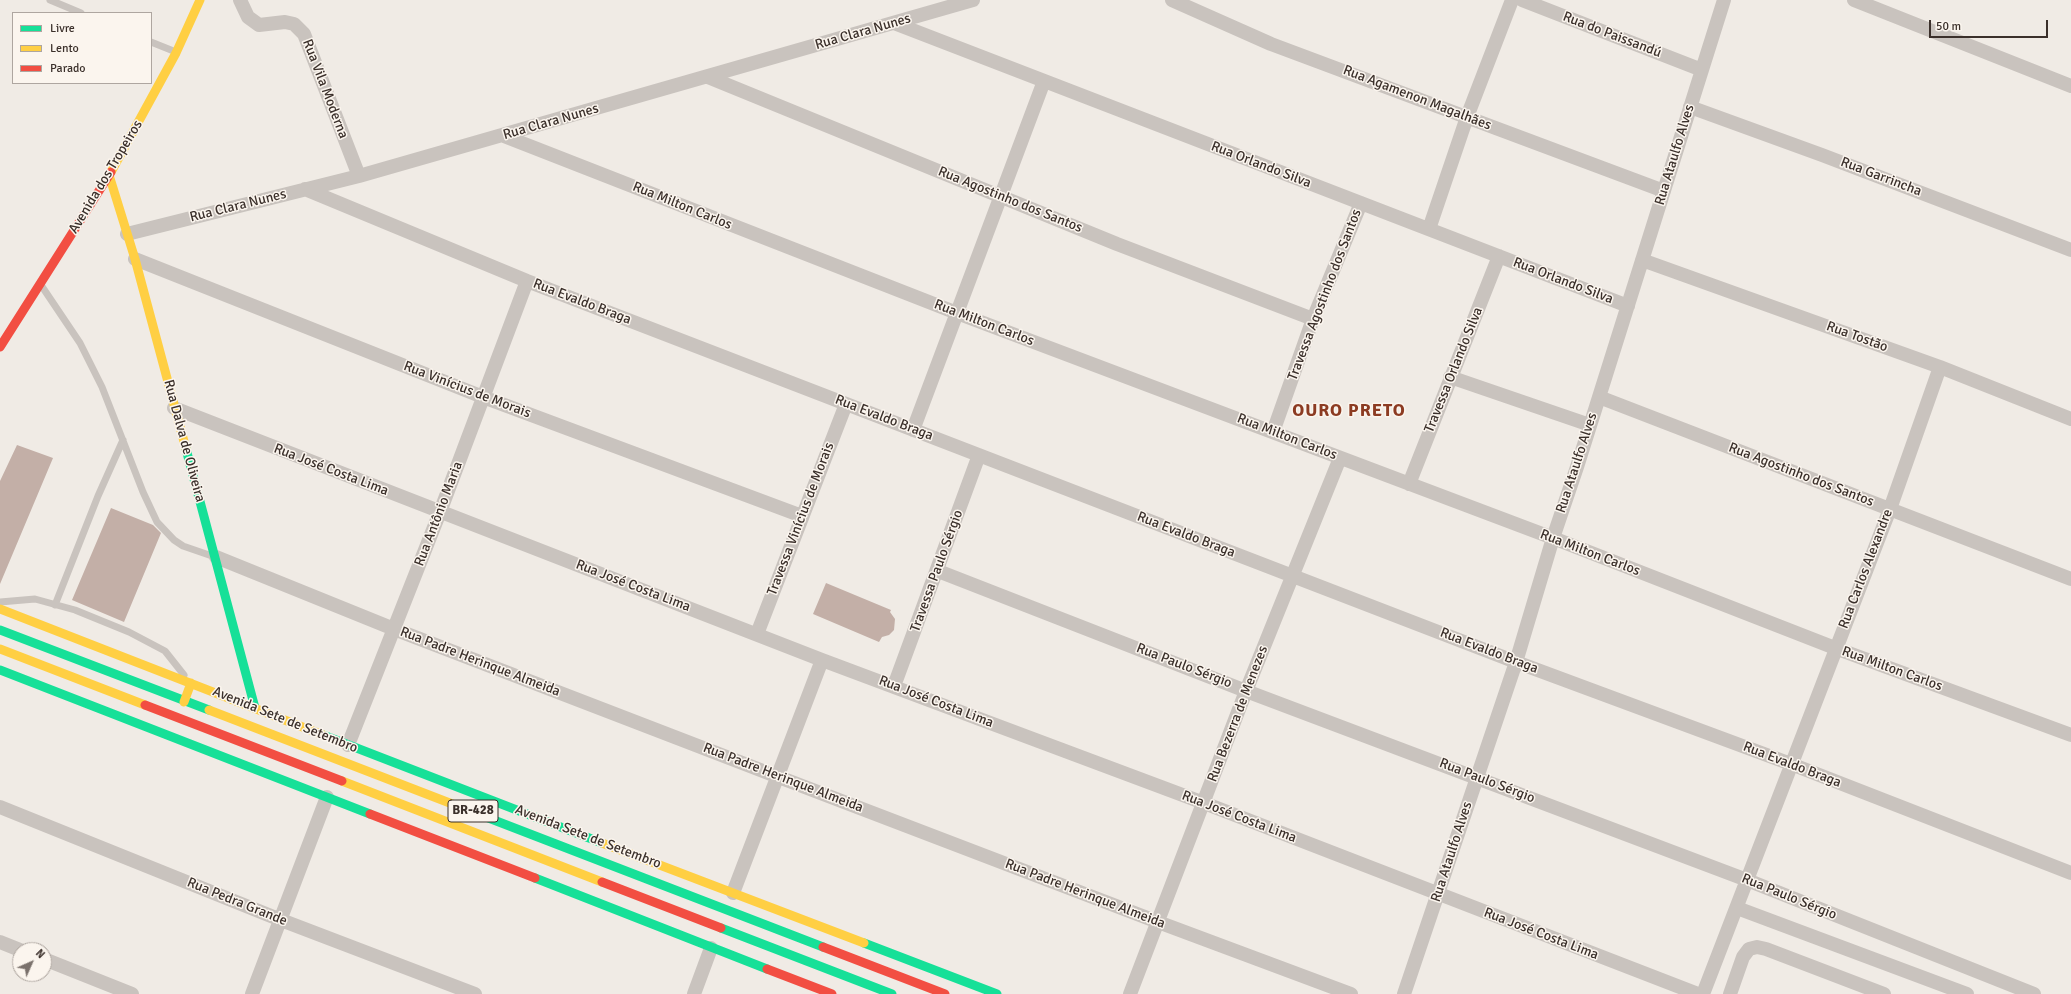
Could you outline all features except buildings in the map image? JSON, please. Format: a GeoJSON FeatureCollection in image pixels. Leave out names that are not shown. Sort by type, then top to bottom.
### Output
{"type":"FeatureCollection","features":[{"type":"Feature","properties":{"kind":"main road","name":"Avenida dos Tropeiros"},"geometry":{"type":"LineString","coordinates":[[0,347],[109,175],[176,53],[200,0]]}},
{"type":"Feature","properties":{"kind":"main road","name":"Rua Dalva de Oliveira"},"geometry":{"type":"LineString","coordinates":[[109,175],[135,259],[174,408],[216,557],[255,708]]}},
{"type":"Feature","properties":{"kind":"main road","name":"Avenida Sete de Setembro"},"geometry":{"type":"LineString","coordinates":[[0,609],[348,745],[997,994]]}},
{"type":"Feature","properties":{"kind":"main road","name":"Avenida Sete de Setembro"},"geometry":{"type":"LineString","coordinates":[[0,630],[184,702],[375,773],[945,994]]}},
{"type":"Feature","properties":{"kind":"main road","name":"BR-428"},"geometry":{"type":"LineString","coordinates":[[0,649],[892,994]]}},
{"type":"Feature","properties":{"kind":"main road"},"geometry":{"type":"LineString","coordinates":[[0,670],[832,994]]}},
{"type":"Feature","properties":{"kind":"main road"},"geometry":{"type":"LineString","coordinates":[[184,702],[190,683]]}},
{"type":"Feature","properties":{"kind":"street","name":"Rua Vila Moderna"},"geometry":{"type":"LineString","coordinates":[[240,0],[248,17],[259,25],[285,22],[294,24],[304,34],[359,176]]}},
{"type":"Feature","properties":{"kind":"street","name":"Rua Clara Nunes"},"geometry":{"type":"LineString","coordinates":[[127,234],[359,176],[504,136],[894,23],[947,4],[973,0]]}},
{"type":"Feature","properties":{"kind":"street","name":"Rua Agamenon Magalhães"},"geometry":{"type":"LineString","coordinates":[[1172,0],[1271,44],[1664,190]]}},
{"type":"Feature","properties":{"kind":"street"},"geometry":{"type":"LineString","coordinates":[[1429,229],[1468,117],[1512,0]]}},
{"type":"Feature","properties":{"kind":"street","name":"Rua do Paissandú"},"geometry":{"type":"LineString","coordinates":[[1522,0],[1702,70]]}},
{"type":"Feature","properties":{"kind":"street","name":"Rua Ataulfo Alves"},"geometry":{"type":"LineString","coordinates":[[1404,994],[1516,662],[1553,538],[1628,306],[1724,0]]}},
{"type":"Feature","properties":{"kind":"street"},"geometry":{"type":"LineString","coordinates":[[1854,0],[2071,86]]}},
{"type":"Feature","properties":{"kind":"street","name":"Rua Orlando Silva"},"geometry":{"type":"LineString","coordinates":[[894,23],[1628,306]]}},
{"type":"Feature","properties":{"kind":"street","name":"Rua Agostinho dos Santos"},"geometry":{"type":"LineString","coordinates":[[708,77],[1001,197],[1313,319]]}},
{"type":"Feature","properties":{"kind":"street"},"geometry":{"type":"LineString","coordinates":[[913,430],[1044,81]]}},
{"type":"Feature","properties":{"kind":"street","name":"Rua Garrincha"},"geometry":{"type":"LineString","coordinates":[[1690,107],[1829,157],[2071,250]]}},
{"type":"Feature","properties":{"kind":"street","name":"Rua Milton Carlos"},"geometry":{"type":"LineString","coordinates":[[504,136],[957,313],[1553,538],[1835,648],[2071,735]]}},
{"type":"Feature","properties":{"kind":"street","name":"Rua Evaldo Braga"},"geometry":{"type":"LineString","coordinates":[[305,189],[527,281],[1516,662],[1791,764],[2071,873]]}},
{"type":"Feature","properties":{"kind":"street","name":"Travessa Agostinho dos Santos"},"geometry":{"type":"LineString","coordinates":[[1273,432],[1313,319],[1361,203]]}},
{"type":"Feature","properties":{"kind":"street","name":"Travessa Orlando Silva"},"geometry":{"type":"LineString","coordinates":[[1409,484],[1498,256]]}},
{"type":"Feature","properties":{"kind":"street","name":"Rua Vinícius de Morais"},"geometry":{"type":"LineString","coordinates":[[135,259],[483,397],[802,516]]}},
{"type":"Feature","properties":{"kind":"street","name":"Rua Tostão"},"geometry":{"type":"LineString","coordinates":[[1642,260],[1940,367],[2071,419]]}},
{"type":"Feature","properties":{"kind":"street","name":"Rua Antônio Maria"},"geometry":{"type":"LineString","coordinates":[[348,745],[440,512],[527,281]]}},
{"type":"Feature","properties":{"kind":"street","name":"Rua Carlos Alexandre"},"geometry":{"type":"LineString","coordinates":[[1703,994],[1835,648],[1890,509],[1940,367]]}},
{"type":"Feature","properties":{"kind":"street"},"geometry":{"type":"LineString","coordinates":[[1450,377],[1590,425]]}},
{"type":"Feature","properties":{"kind":"street","name":"Rua Agostinho dos Santos"},"geometry":{"type":"LineString","coordinates":[[1599,397],[2071,579]]}},
{"type":"Feature","properties":{"kind":"street","name":"Travessa Vinícius de Morais"},"geometry":{"type":"LineString","coordinates":[[757,634],[846,404]]}},
{"type":"Feature","properties":{"kind":"street","name":"Rua José Costa Lima"},"geometry":{"type":"LineString","coordinates":[[174,408],[822,660],[1204,803],[1698,994]]}},
{"type":"Feature","properties":{"kind":"street","name":"Travessa Paulo Sérgio"},"geometry":{"type":"LineString","coordinates":[[894,686],[938,570],[979,455]]}},
{"type":"Feature","properties":{"kind":"street","name":"Rua Bezerra de Menezes"},"geometry":{"type":"LineString","coordinates":[[1130,994],[1246,691],[1340,458]]}},
{"type":"Feature","properties":{"kind":"street","name":"Rua Padre Herinque Almeida"},"geometry":{"type":"LineString","coordinates":[[216,557],[394,629],[776,776],[1158,922],[1352,994]]}},
{"type":"Feature","properties":{"kind":"street","name":"Rua Paulo Sérgio"},"geometry":{"type":"LineString","coordinates":[[938,570],[1246,691],[1747,880],[2034,994]]}},
{"type":"Feature","properties":{"kind":"street"},"geometry":{"type":"LineString","coordinates":[[733,892],[776,776],[822,660]]}},
{"type":"Feature","properties":{"kind":"street"},"geometry":{"type":"LineString","coordinates":[[252,994],[327,797]]}},
{"type":"Feature","properties":{"kind":"street","name":"Rua Pedra Grande"},"geometry":{"type":"LineString","coordinates":[[0,807],[281,920],[475,994]]}},
{"type":"Feature","properties":{"kind":"street","name":"Rua Paulo Sérgio"},"geometry":{"type":"LineString","coordinates":[[1736,908],[1967,994]]}},
{"type":"Feature","properties":{"kind":"street"},"geometry":{"type":"LineString","coordinates":[[0,942],[12,947]]}},
{"type":"Feature","properties":{"kind":"street"},"geometry":{"type":"LineString","coordinates":[[1730,994],[1743,957],[1749,949],[1757,947],[1766,949],[1884,994]]}},
{"type":"Feature","properties":{"kind":"street"},"geometry":{"type":"LineString","coordinates":[[694,994],[711,948]]}},
{"type":"Feature","properties":{"kind":"street"},"geometry":{"type":"LineString","coordinates":[[52,962],[132,994]]}},
{"type":"Feature","properties":{"kind":"lane"},"geometry":{"type":"LineString","coordinates":[[50,0],[79,12]]}},
{"type":"Feature","properties":{"kind":"lane"},"geometry":{"type":"LineString","coordinates":[[152,42],[176,53]]}},
{"type":"Feature","properties":{"kind":"lane"},"geometry":{"type":"LineString","coordinates":[[39,284],[80,343],[102,386],[143,492],[157,522],[174,540],[183,546],[216,557]]}},
{"type":"Feature","properties":{"kind":"lane"},"geometry":{"type":"LineString","coordinates":[[55,604],[98,496],[123,440]]}},
{"type":"Feature","properties":{"kind":"lane"},"geometry":{"type":"LineString","coordinates":[[0,602],[35,599],[75,610],[129,632],[165,651],[190,683]]}},
{"type":"Feature","properties":{"kind":"traffic: fast"},"geometry":{"type":"LineString","coordinates":[[186,449],[255,708]]}},
{"type":"Feature","properties":{"kind":"traffic: fast"},"geometry":{"type":"LineString","coordinates":[[0,630],[209,710]]}},
{"type":"Feature","properties":{"kind":"traffic: fast"},"geometry":{"type":"LineString","coordinates":[[0,670],[370,814]]}},
{"type":"Feature","properties":{"kind":"traffic: fast"},"geometry":{"type":"LineString","coordinates":[[323,735],[602,843]]}},
{"type":"Feature","properties":{"kind":"traffic: fast"},"geometry":{"type":"LineString","coordinates":[[473,812],[823,947]]}},
{"type":"Feature","properties":{"kind":"traffic: fast"},"geometry":{"type":"LineString","coordinates":[[535,878],[767,969]]}},
{"type":"Feature","properties":{"kind":"traffic: fast"},"geometry":{"type":"LineString","coordinates":[[721,928],[892,994]]}},
{"type":"Feature","properties":{"kind":"traffic: fast"},"geometry":{"type":"LineString","coordinates":[[864,943],[997,994]]}},
{"type":"Feature","properties":{"kind":"traffic: slow"},"geometry":{"type":"LineString","coordinates":[[111,172],[176,53],[200,0]]}},
{"type":"Feature","properties":{"kind":"traffic: slow"},"geometry":{"type":"LineString","coordinates":[[109,175],[135,259],[186,449]]}},
{"type":"Feature","properties":{"kind":"traffic: slow"},"geometry":{"type":"LineString","coordinates":[[0,609],[323,735]]}},
{"type":"Feature","properties":{"kind":"traffic: slow"},"geometry":{"type":"LineString","coordinates":[[0,649],[145,705]]}},
{"type":"Feature","properties":{"kind":"traffic: slow"},"geometry":{"type":"LineString","coordinates":[[184,702],[191,683]]}},
{"type":"Feature","properties":{"kind":"traffic: slow"},"geometry":{"type":"LineString","coordinates":[[209,710],[473,812]]}},
{"type":"Feature","properties":{"kind":"traffic: slow"},"geometry":{"type":"LineString","coordinates":[[342,781],[602,882]]}},
{"type":"Feature","properties":{"kind":"traffic: slow"},"geometry":{"type":"LineString","coordinates":[[602,843],[864,943]]}},
{"type":"Feature","properties":{"kind":"traffic: jam"},"geometry":{"type":"LineString","coordinates":[[0,347],[111,172]]}},
{"type":"Feature","properties":{"kind":"traffic: jam"},"geometry":{"type":"LineString","coordinates":[[145,705],[342,781]]}},
{"type":"Feature","properties":{"kind":"traffic: jam"},"geometry":{"type":"LineString","coordinates":[[370,814],[535,878]]}},
{"type":"Feature","properties":{"kind":"traffic: jam"},"geometry":{"type":"LineString","coordinates":[[602,882],[721,928]]}},
{"type":"Feature","properties":{"kind":"traffic: jam"},"geometry":{"type":"LineString","coordinates":[[823,947],[945,994]]}},
{"type":"Feature","properties":{"kind":"traffic: jam"},"geometry":{"type":"LineString","coordinates":[[767,969],[832,994]]}},
{"type":"Feature","properties":{"kind":"district","name":"OURO PRETO"},"geometry":{"type":"Point","coordinates":[1349,411]}}]}
